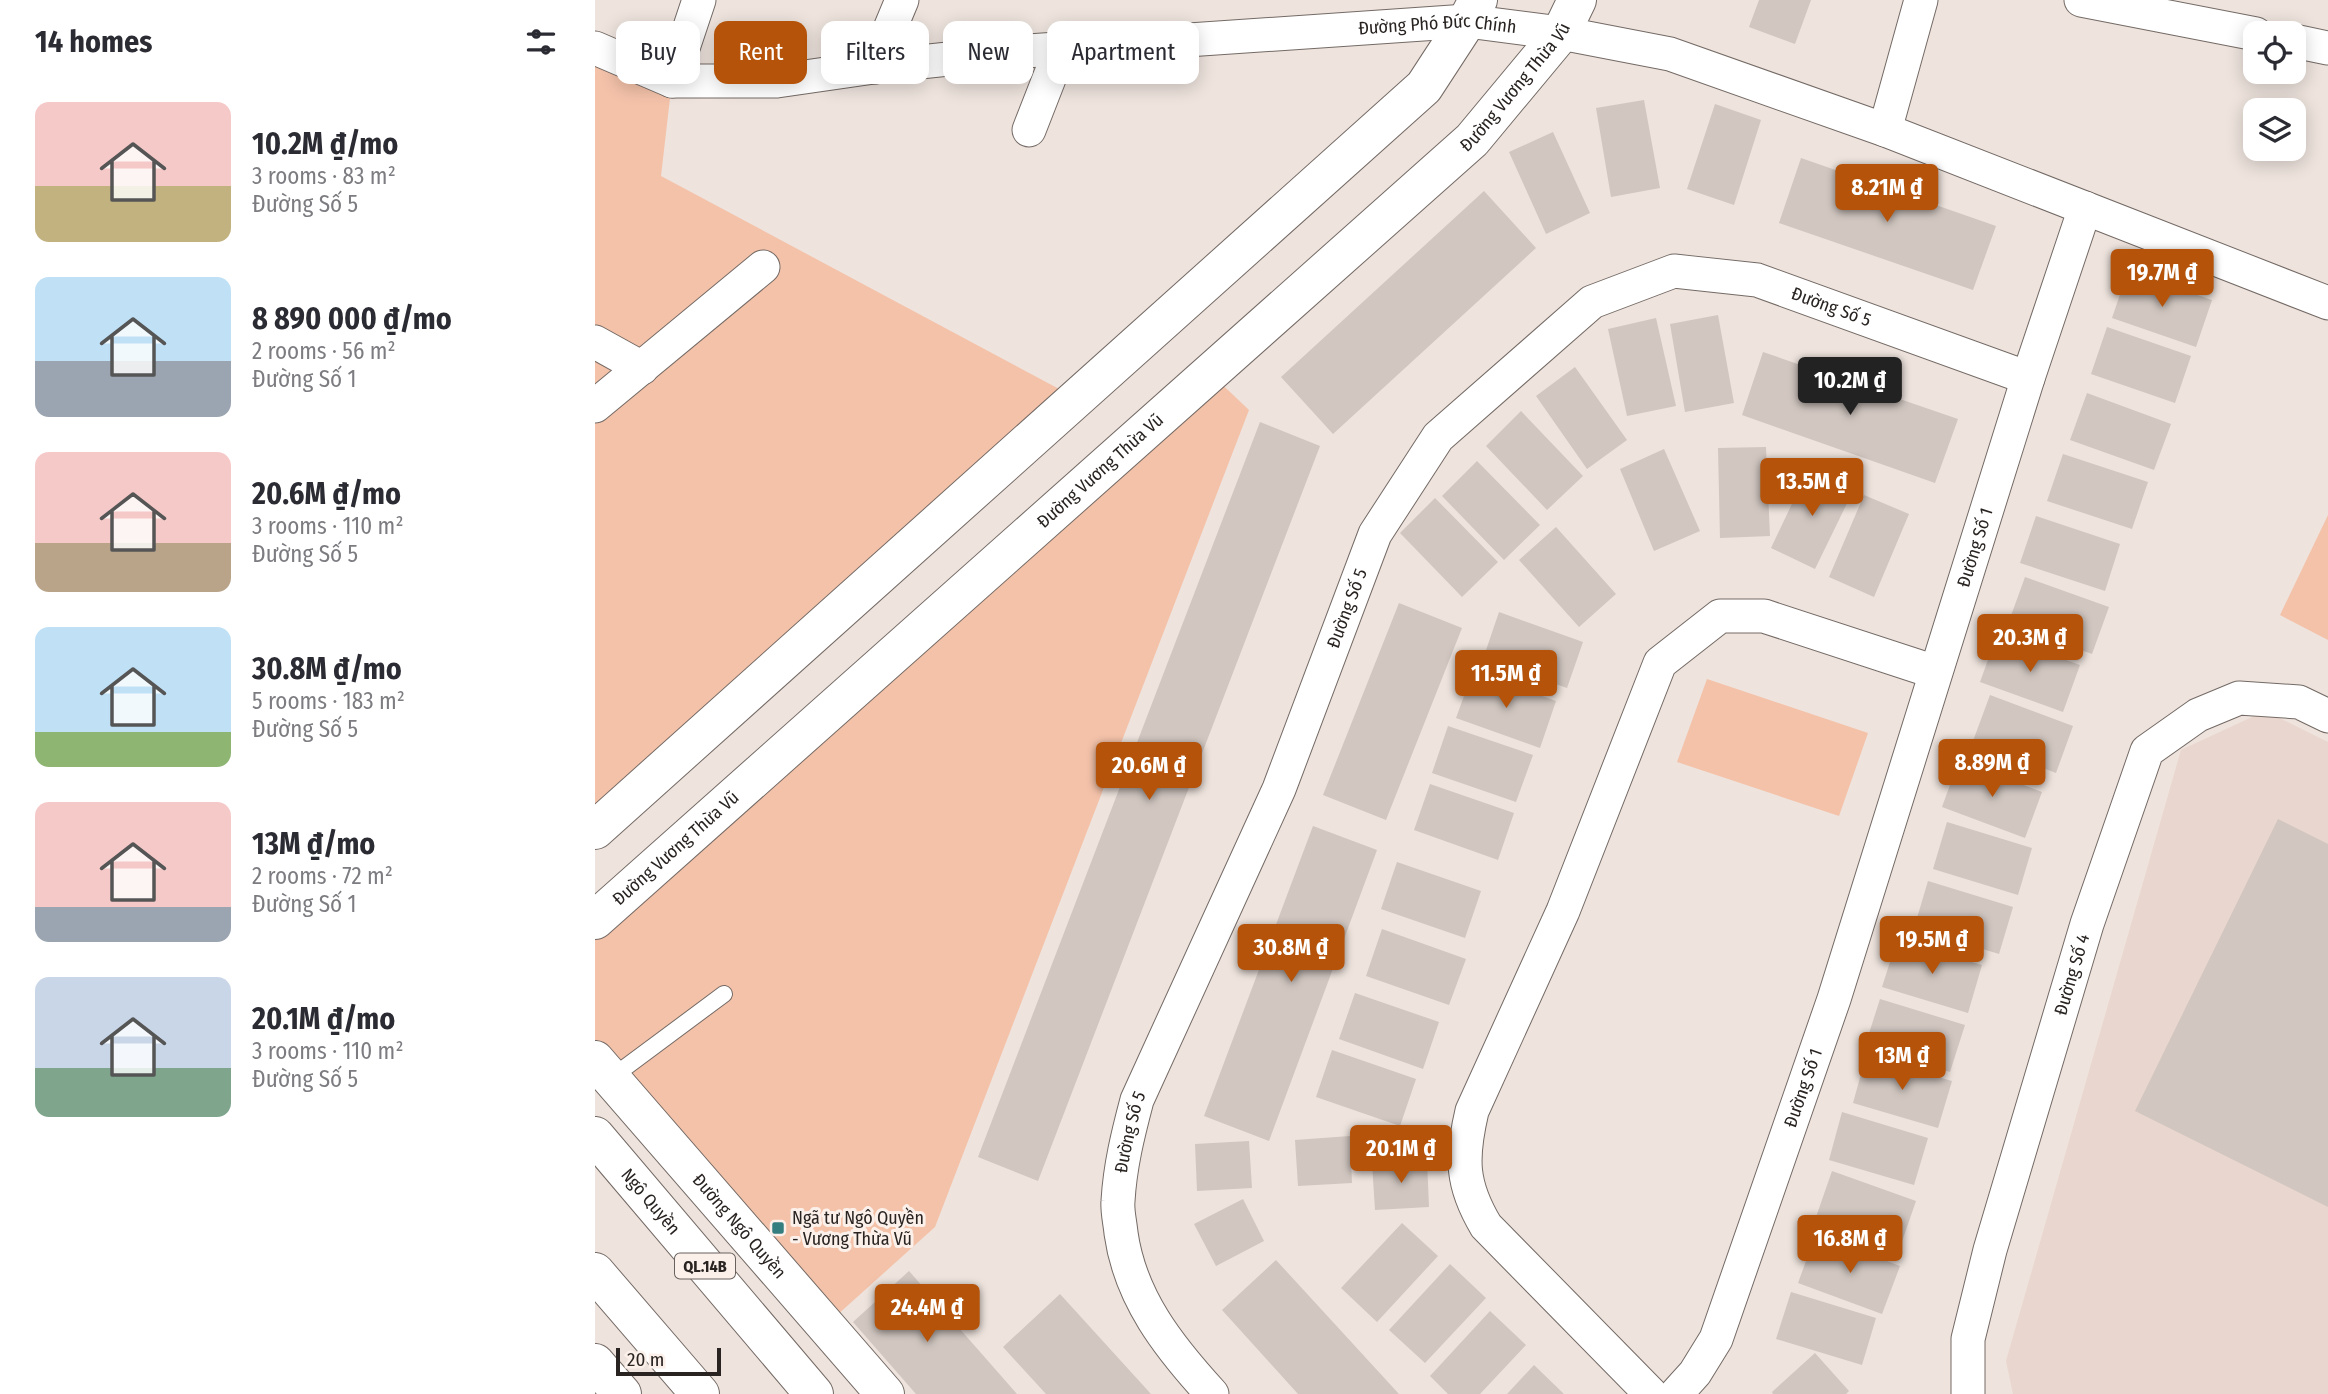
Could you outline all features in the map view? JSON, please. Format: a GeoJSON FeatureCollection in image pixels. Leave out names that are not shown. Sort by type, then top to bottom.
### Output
{"type":"FeatureCollection","features":[{"type":"Feature","properties":{"kind":"main road"},"geometry":{"type":"LineString","coordinates":[[595,830],[1424,87],[1473,11]]}},
{"type":"Feature","properties":{"kind":"main road","name":"Đường Vương Thừa Vũ"},"geometry":{"type":"LineString","coordinates":[[595,920],[1472,140],[1569,16]]}},
{"type":"Feature","properties":{"kind":"main road","name":"Đường Ngô Quyền"},"geometry":{"type":"LineString","coordinates":[[603,1069],[885,1394]]}},
{"type":"Feature","properties":{"kind":"main road","name":"Ngô Quyền"},"geometry":{"type":"LineString","coordinates":[[595,1136],[814,1394]]}},
{"type":"Feature","properties":{"kind":"main road"},"geometry":{"type":"LineString","coordinates":[[595,1272],[700,1394]]}},
{"type":"Feature","properties":{"kind":"main road"},"geometry":{"type":"LineString","coordinates":[[595,1363],[622,1394]]}},
{"type":"Feature","properties":{"kind":"street"},"geometry":{"type":"LineString","coordinates":[[692,21],[699,0]]}},
{"type":"Feature","properties":{"kind":"street"},"geometry":{"type":"LineString","coordinates":[[893,21],[902,0]]}},
{"type":"Feature","properties":{"kind":"street"},"geometry":{"type":"LineString","coordinates":[[1885,130],[1921,0]]}},
{"type":"Feature","properties":{"kind":"street"},"geometry":{"type":"LineString","coordinates":[[2081,0],[2243,31]]}},
{"type":"Feature","properties":{"kind":"street","name":"Đường Phó Đức Chính"},"geometry":{"type":"LineString","coordinates":[[1199,36],[1473,11],[1569,16],[1885,130],[2328,303]]}},
{"type":"Feature","properties":{"kind":"street"},"geometry":{"type":"LineString","coordinates":[[2306,43],[2328,48]]}},
{"type":"Feature","properties":{"kind":"street","name":"Đường Phó Đức Chính"},"geometry":{"type":"LineString","coordinates":[[595,48],[616,57]]}},
{"type":"Feature","properties":{"kind":"street","name":"Đường Phó Đức Chính"},"geometry":{"type":"LineString","coordinates":[[929,61],[1047,49]]}},
{"type":"Feature","properties":{"kind":"street","name":"Đường Phó Đức Chính"},"geometry":{"type":"LineString","coordinates":[[700,81],[777,81],[821,75]]}},
{"type":"Feature","properties":{"kind":"street"},"geometry":{"type":"LineString","coordinates":[[1029,130],[1047,84]]}},
{"type":"Feature","properties":{"kind":"street","name":"Đường Số 1"},"geometry":{"type":"LineString","coordinates":[[1676,1394],[1695,1373],[1716,1339],[1835,999],[1935,672],[2085,208]]}},
{"type":"Feature","properties":{"kind":"street"},"geometry":{"type":"LineString","coordinates":[[595,406],[763,267]]}},
{"type":"Feature","properties":{"kind":"street","name":"Đường Số 5"},"geometry":{"type":"LineString","coordinates":[[1212,1394],[1161,1336],[1139,1296],[1124,1250],[1118,1204],[1123,1154],[1137,1100],[1279,789],[1375,534],[1438,436],[1592,302],[1674,271],[1758,280],[2028,378]]}},
{"type":"Feature","properties":{"kind":"street"},"geometry":{"type":"LineString","coordinates":[[595,342],[642,368]]}},
{"type":"Feature","properties":{"kind":"street"},"geometry":{"type":"LineString","coordinates":[[1651,1394],[1486,1226],[1472,1203],[1464,1175],[1464,1144],[1472,1111],[1563,911],[1660,663],[1720,616],[1764,616],[1935,672]]}},
{"type":"Feature","properties":{"kind":"street","name":"Đường Số 4"},"geometry":{"type":"LineString","coordinates":[[1968,1394],[1968,1339],[1990,1251],[2087,924],[2147,751],[2198,715],[2239,698],[2299,702],[2328,716]]}},
{"type":"Feature","properties":{"kind":"lane"},"geometry":{"type":"LineString","coordinates":[[603,1069],[724,994]]}},
{"type":"Feature","properties":{"kind":"shaded area"},"geometry":{"type":"Polygon","coordinates":[[[595,40],[616,51],[616,84],[672,84],[661,176],[1076,398],[595,830],[595,40]]]}},
{"type":"Feature","properties":{"kind":"shaded area"},"geometry":{"type":"Polygon","coordinates":[[[1210,373],[1249,410],[935,1227],[826,1325],[595,1060],[595,921],[1210,373]]]}},
{"type":"Feature","properties":{"kind":"shaded area"},"geometry":{"type":"Polygon","coordinates":[[[2328,515],[2328,640],[2280,615],[2328,515]]]}},
{"type":"Feature","properties":{"kind":"shaded area"},"geometry":{"type":"Polygon","coordinates":[[[1707,679],[1868,733],[1839,816],[1677,762],[1707,679]]]}},
{"type":"Feature","properties":{"kind":"shaded area"},"geometry":{"type":"Polygon","coordinates":[[[2265,711],[2328,742],[2328,1394],[2013,1394],[2006,1361],[2181,750],[2265,711]]]}},
{"type":"Feature","properties":{"kind":"building"},"geometry":{"type":"Polygon","coordinates":[[[1759,0],[1811,0],[1795,44],[1749,27],[1759,0]]]}},
{"type":"Feature","properties":{"kind":"building"},"geometry":{"type":"Polygon","coordinates":[[[1644,100],[1660,188],[1611,197],[1596,108],[1644,100]]]}},
{"type":"Feature","properties":{"kind":"building"},"geometry":{"type":"Polygon","coordinates":[[[1715,104],[1761,120],[1734,205],[1687,189],[1715,104]]]}},
{"type":"Feature","properties":{"kind":"building"},"geometry":{"type":"Polygon","coordinates":[[[1553,132],[1590,213],[1546,234],[1509,152],[1553,132]]]}},
{"type":"Feature","properties":{"kind":"building"},"geometry":{"type":"Polygon","coordinates":[[[1801,158],[1996,226],[1973,290],[1779,223],[1801,158]]]}},
{"type":"Feature","properties":{"kind":"building"},"geometry":{"type":"Polygon","coordinates":[[[1484,191],[1536,248],[1333,434],[1281,377],[1484,191]]]}},
{"type":"Feature","properties":{"kind":"building"},"geometry":{"type":"Polygon","coordinates":[[[2128,271],[2212,300],[2196,347],[2112,318],[2128,271]]]}},
{"type":"Feature","properties":{"kind":"building"},"geometry":{"type":"Polygon","coordinates":[[[1718,315],[1734,403],[1685,412],[1670,324],[1718,315]]]}},
{"type":"Feature","properties":{"kind":"building"},"geometry":{"type":"Polygon","coordinates":[[[1656,318],[1676,406],[1627,416],[1608,329],[1656,318]]]}},
{"type":"Feature","properties":{"kind":"building"},"geometry":{"type":"Polygon","coordinates":[[[2107,327],[2191,356],[2175,403],[2091,374],[2107,327]]]}},
{"type":"Feature","properties":{"kind":"building"},"geometry":{"type":"Polygon","coordinates":[[[1763,352],[1958,419],[1935,483],[1742,415],[1763,352]]]}},
{"type":"Feature","properties":{"kind":"building"},"geometry":{"type":"Polygon","coordinates":[[[1575,367],[1627,440],[1587,469],[1536,396],[1575,367]]]}},
{"type":"Feature","properties":{"kind":"building"},"geometry":{"type":"Polygon","coordinates":[[[2087,393],[2171,424],[2154,470],[2070,440],[2087,393]]]}},
{"type":"Feature","properties":{"kind":"building"},"geometry":{"type":"Polygon","coordinates":[[[1521,411],[1583,476],[1547,510],[1486,446],[1521,411]]]}},
{"type":"Feature","properties":{"kind":"building"},"geometry":{"type":"Polygon","coordinates":[[[1260,422],[1320,446],[1038,1181],[978,1157],[1260,422]]]}},
{"type":"Feature","properties":{"kind":"building"},"geometry":{"type":"Polygon","coordinates":[[[1766,447],[1770,536],[1720,538],[1718,448],[1766,447]]]}},
{"type":"Feature","properties":{"kind":"building"},"geometry":{"type":"Polygon","coordinates":[[[1664,449],[1700,531],[1654,551],[1620,469],[1664,449]]]}},
{"type":"Feature","properties":{"kind":"building"},"geometry":{"type":"Polygon","coordinates":[[[2063,454],[2148,482],[2132,529],[2047,501],[2063,454]]]}},
{"type":"Feature","properties":{"kind":"building"},"geometry":{"type":"Polygon","coordinates":[[[1477,461],[1540,525],[1504,560],[1442,496],[1477,461]]]}},
{"type":"Feature","properties":{"kind":"building"},"geometry":{"type":"Polygon","coordinates":[[[1809,468],[1854,489],[1815,569],[1771,548],[1809,468]]]}},
{"type":"Feature","properties":{"kind":"building"},"geometry":{"type":"Polygon","coordinates":[[[1864,495],[1909,514],[1874,597],[1829,577],[1864,495]]]}},
{"type":"Feature","properties":{"kind":"building"},"geometry":{"type":"Polygon","coordinates":[[[1435,498],[1498,562],[1462,597],[1400,533],[1435,498]]]}},
{"type":"Feature","properties":{"kind":"building"},"geometry":{"type":"Polygon","coordinates":[[[2036,516],[2120,544],[2105,591],[2020,563],[2036,516]]]}},
{"type":"Feature","properties":{"kind":"building"},"geometry":{"type":"Polygon","coordinates":[[[1556,527],[1616,594],[1579,627],[1519,560],[1556,527]]]}},
{"type":"Feature","properties":{"kind":"building"},"geometry":{"type":"Polygon","coordinates":[[[2025,577],[2109,607],[2092,654],[2008,624],[2025,577]]]}},
{"type":"Feature","properties":{"kind":"building"},"geometry":{"type":"Polygon","coordinates":[[[1399,603],[1462,628],[1386,820],[1323,795],[1399,603]]]}},
{"type":"Feature","properties":{"kind":"building"},"geometry":{"type":"Polygon","coordinates":[[[1499,612],[1583,642],[1567,688],[1483,659],[1499,612]]]}},
{"type":"Feature","properties":{"kind":"building"},"geometry":{"type":"Polygon","coordinates":[[[1997,635],[2080,665],[2063,712],[1980,682],[1997,635]]]}},
{"type":"Feature","properties":{"kind":"building"},"geometry":{"type":"Polygon","coordinates":[[[1473,671],[1556,701],[1540,748],[1456,718],[1473,671]]]}},
{"type":"Feature","properties":{"kind":"building"},"geometry":{"type":"Polygon","coordinates":[[[1990,695],[2073,726],[2056,773],[1973,741],[1990,695]]]}},
{"type":"Feature","properties":{"kind":"building"},"geometry":{"type":"Polygon","coordinates":[[[1448,726],[1533,755],[1516,802],[1432,773],[1448,726]]]}},
{"type":"Feature","properties":{"kind":"building"},"geometry":{"type":"Polygon","coordinates":[[[1959,760],[2042,792],[2025,838],[1942,807],[1959,760]]]}},
{"type":"Feature","properties":{"kind":"building"},"geometry":{"type":"Polygon","coordinates":[[[1430,784],[1514,813],[1498,860],[1414,830],[1430,784]]]}},
{"type":"Feature","properties":{"kind":"building"},"geometry":{"type":"Polygon","coordinates":[[[2278,819],[2328,844],[2328,1207],[2135,1111],[2278,819]]]}},
{"type":"Feature","properties":{"kind":"building"},"geometry":{"type":"Polygon","coordinates":[[[1947,822],[2032,848],[2018,895],[1933,869],[1947,822]]]}},
{"type":"Feature","properties":{"kind":"building"},"geometry":{"type":"Polygon","coordinates":[[[1313,826],[1377,850],[1269,1141],[1204,1116],[1313,826]]]}},
{"type":"Feature","properties":{"kind":"building"},"geometry":{"type":"Polygon","coordinates":[[[1397,862],[1481,891],[1465,938],[1381,909],[1397,862]]]}},
{"type":"Feature","properties":{"kind":"building"},"geometry":{"type":"Polygon","coordinates":[[[1928,881],[2013,907],[1999,954],[1914,928],[1928,881]]]}},
{"type":"Feature","properties":{"kind":"building"},"geometry":{"type":"Polygon","coordinates":[[[1382,929],[1466,959],[1449,1005],[1366,976],[1382,929]]]}},
{"type":"Feature","properties":{"kind":"building"},"geometry":{"type":"Polygon","coordinates":[[[1897,940],[1982,965],[1968,1013],[1882,987],[1897,940]]]}},
{"type":"Feature","properties":{"kind":"building"},"geometry":{"type":"Polygon","coordinates":[[[1355,993],[1439,1022],[1423,1069],[1339,1039],[1355,993]]]}},
{"type":"Feature","properties":{"kind":"building"},"geometry":{"type":"Polygon","coordinates":[[[1880,999],[1965,1025],[1950,1072],[1865,1046],[1880,999]]]}},
{"type":"Feature","properties":{"kind":"building"},"geometry":{"type":"Polygon","coordinates":[[[1332,1050],[1416,1079],[1400,1126],[1316,1097],[1332,1050]]]}},
{"type":"Feature","properties":{"kind":"building"},"geometry":{"type":"Polygon","coordinates":[[[1866,1056],[1952,1081],[1938,1128],[1853,1103],[1866,1056]]]}},
{"type":"Feature","properties":{"kind":"building"},"geometry":{"type":"Polygon","coordinates":[[[1842,1112],[1928,1138],[1914,1185],[1829,1160],[1842,1112]]]}},
{"type":"Feature","properties":{"kind":"building"},"geometry":{"type":"Polygon","coordinates":[[[1350,1136],[1352,1183],[1298,1186],[1295,1140],[1350,1136]]]}},
{"type":"Feature","properties":{"kind":"building"},"geometry":{"type":"Polygon","coordinates":[[[1249,1141],[1252,1188],[1197,1191],[1195,1144],[1249,1141]]]}},
{"type":"Feature","properties":{"kind":"building"},"geometry":{"type":"Polygon","coordinates":[[[1427,1160],[1429,1207],[1375,1210],[1372,1163],[1427,1160]]]}},
{"type":"Feature","properties":{"kind":"building"},"geometry":{"type":"Polygon","coordinates":[[[1832,1171],[1916,1201],[1898,1253],[1843,1234],[1845,1227],[1816,1217],[1832,1171]]]}},
{"type":"Feature","properties":{"kind":"building"},"geometry":{"type":"Polygon","coordinates":[[[1243,1199],[1264,1241],[1216,1266],[1194,1224],[1243,1199]]]}},
{"type":"Feature","properties":{"kind":"building"},"geometry":{"type":"Polygon","coordinates":[[[1402,1223],[1438,1256],[1377,1322],[1341,1288],[1402,1223]]]}},
{"type":"Feature","properties":{"kind":"building"},"geometry":{"type":"Polygon","coordinates":[[[1814,1239],[1844,1250],[1845,1245],[1900,1266],[1882,1314],[1798,1283],[1814,1239]]]}},
{"type":"Feature","properties":{"kind":"building"},"geometry":{"type":"Polygon","coordinates":[[[1276,1260],[1399,1394],[1298,1394],[1222,1310],[1276,1260]]]}},
{"type":"Feature","properties":{"kind":"building"},"geometry":{"type":"Polygon","coordinates":[[[1450,1264],[1486,1298],[1425,1363],[1389,1330],[1450,1264]]]}},
{"type":"Feature","properties":{"kind":"building"},"geometry":{"type":"Polygon","coordinates":[[[909,1271],[1017,1394],[916,1394],[853,1322],[909,1271]]]}},
{"type":"Feature","properties":{"kind":"building"},"geometry":{"type":"Polygon","coordinates":[[[1791,1292],[1876,1318],[1862,1365],[1776,1339],[1791,1292]]]}},
{"type":"Feature","properties":{"kind":"building"},"geometry":{"type":"Polygon","coordinates":[[[1060,1294],[1151,1394],[1046,1394],[1003,1347],[1060,1294]]]}},
{"type":"Feature","properties":{"kind":"building"},"geometry":{"type":"Polygon","coordinates":[[[1490,1311],[1526,1345],[1480,1394],[1448,1394],[1430,1376],[1490,1311]]]}},
{"type":"Feature","properties":{"kind":"building"},"geometry":{"type":"Polygon","coordinates":[[[1815,1353],[1849,1391],[1846,1394],[1773,1394],[1772,1392],[1815,1353]]]}},
{"type":"Feature","properties":{"kind":"building"},"geometry":{"type":"Polygon","coordinates":[[[1534,1365],[1564,1394],[1507,1394],[1534,1365]]]}},
{"type":"Feature","properties":{"kind":"place","name":"Ngã tư Ngô Quyền - Vương Thừa Vũ"},"geometry":{"type":"Point","coordinates":[778,1228]}}]}
